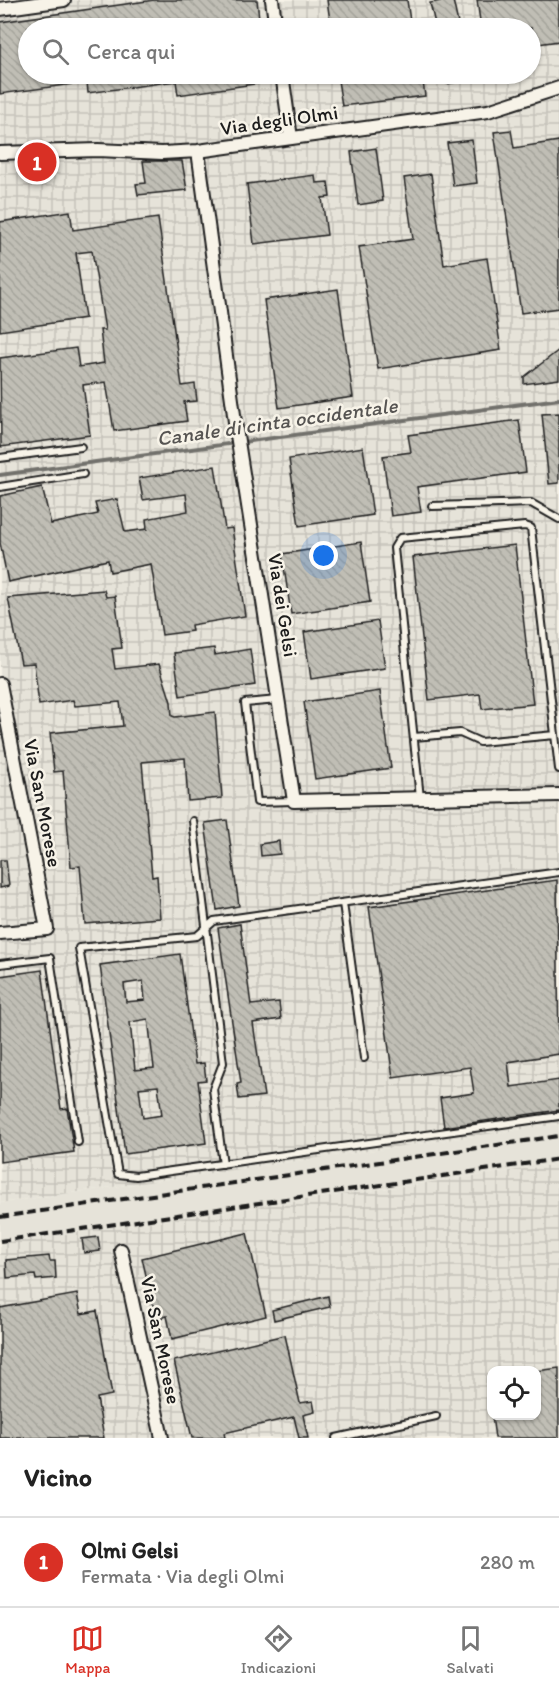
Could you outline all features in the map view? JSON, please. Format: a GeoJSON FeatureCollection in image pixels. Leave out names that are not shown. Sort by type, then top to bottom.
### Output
{"type":"FeatureCollection","features":[{"type":"Feature","properties":{"kind":"street"},"geometry":{"type":"LineString","coordinates":[[0,9],[64,0]]}},
{"type":"Feature","properties":{"kind":"street"},"geometry":{"type":"LineString","coordinates":[[272,0],[275,18]]}},
{"type":"Feature","properties":{"kind":"street"},"geometry":{"type":"LineString","coordinates":[[283,84],[291,138]]}},
{"type":"Feature","properties":{"kind":"street","name":"Via degli Olmi"},"geometry":{"type":"LineString","coordinates":[[0,153],[98,150],[162,153],[198,151],[488,111],[559,88]]}},
{"type":"Feature","properties":{"kind":"street","name":"Via dei Gelsi"},"geometry":{"type":"LineString","coordinates":[[198,151],[241,456],[294,801]]}},
{"type":"Feature","properties":{"kind":"street","name":"Via San Morese"},"geometry":{"type":"LineString","coordinates":[[0,684],[47,929],[0,933]]}},
{"type":"Feature","properties":{"kind":"street"},"geometry":{"type":"LineString","coordinates":[[294,801],[559,795]]}},
{"type":"Feature","properties":{"kind":"street","name":"Via San Morese"},"geometry":{"type":"LineString","coordinates":[[122,1250],[162,1438]]}},
{"type":"Feature","properties":{"kind":"lane"},"geometry":{"type":"LineString","coordinates":[[0,458],[81,447]]}},
{"type":"Feature","properties":{"kind":"lane"},"geometry":{"type":"LineString","coordinates":[[0,487],[83,474]]}},
{"type":"Feature","properties":{"kind":"lane"},"geometry":{"type":"LineString","coordinates":[[432,506],[531,503],[559,519]]}},
{"type":"Feature","properties":{"kind":"lane"},"geometry":{"type":"LineString","coordinates":[[420,798],[394,548],[400,538],[529,526],[533,532],[559,769]]}},
{"type":"Feature","properties":{"kind":"lane"},"geometry":{"type":"LineString","coordinates":[[278,700],[245,703],[257,802],[294,801]]}},
{"type":"Feature","properties":{"kind":"lane"},"geometry":{"type":"LineString","coordinates":[[414,737],[460,733],[480,742],[555,735]]}},
{"type":"Feature","properties":{"kind":"lane"},"geometry":{"type":"LineString","coordinates":[[193,821],[223,1063],[213,1089],[223,1164]]}},
{"type":"Feature","properties":{"kind":"lane"},"geometry":{"type":"LineString","coordinates":[[559,872],[214,921],[197,936],[79,948],[118,1174],[136,1176],[559,1116]]}},
{"type":"Feature","properties":{"kind":"lane"},"geometry":{"type":"LineString","coordinates":[[342,903],[364,1058]]}},
{"type":"Feature","properties":{"kind":"lane"},"geometry":{"type":"LineString","coordinates":[[0,964],[50,958],[78,1142]]}},
{"type":"Feature","properties":{"kind":"lane"},"geometry":{"type":"LineString","coordinates":[[336,1438],[436,1416]]}},
{"type":"Feature","properties":{"kind":"shaded area"},"geometry":{"type":"Polygon","coordinates":[[[0,0],[559,0],[559,1124],[0,1203],[0,0]]]}},
{"type":"Feature","properties":{"kind":"shaded area"},"geometry":{"type":"Polygon","coordinates":[[[559,1124],[559,1164],[0,1243],[0,1203],[559,1124]]]}},
{"type":"Feature","properties":{"kind":"shaded area"},"geometry":{"type":"Polygon","coordinates":[[[559,1164],[559,1438],[0,1438],[0,1243],[559,1164]]]}},
{"type":"Feature","properties":{"kind":"building"},"geometry":{"type":"Polygon","coordinates":[[[154,0],[257,0],[259,18],[28,18],[154,0]]]}},
{"type":"Feature","properties":{"kind":"building"},"geometry":{"type":"Polygon","coordinates":[[[327,0],[407,0],[410,18],[330,18],[327,0]]]}},
{"type":"Feature","properties":{"kind":"building"},"geometry":{"type":"Polygon","coordinates":[[[453,0],[457,18],[434,18],[430,3],[453,0]]]}},
{"type":"Feature","properties":{"kind":"building"},"geometry":{"type":"Polygon","coordinates":[[[477,0],[559,0],[559,41],[541,44],[541,18],[480,18],[477,0]]]}},
{"type":"Feature","properties":{"kind":"building"},"geometry":{"type":"Polygon","coordinates":[[[18,19],[18,84],[72,84],[0,94],[0,22],[18,19]]]}},
{"type":"Feature","properties":{"kind":"building"},"geometry":{"type":"Polygon","coordinates":[[[87,84],[154,84],[88,93],[87,84]]]}},
{"type":"Feature","properties":{"kind":"building"},"geometry":{"type":"Polygon","coordinates":[[[176,84],[254,84],[178,95],[176,84]]]}},
{"type":"Feature","properties":{"kind":"building"},"geometry":{"type":"Polygon","coordinates":[[[339,84],[423,84],[425,96],[342,106],[339,84]]]}},
{"type":"Feature","properties":{"kind":"building"},"geometry":{"type":"Polygon","coordinates":[[[511,130],[514,148],[559,141],[559,308],[521,313],[494,132],[511,130]]]}},
{"type":"Feature","properties":{"kind":"building"},"geometry":{"type":"Polygon","coordinates":[[[472,140],[477,183],[453,186],[447,143],[472,140]]]}},
{"type":"Feature","properties":{"kind":"building"},"geometry":{"type":"Polygon","coordinates":[[[376,148],[383,201],[358,205],[351,152],[376,148]]]}},
{"type":"Feature","properties":{"kind":"building"},"geometry":{"type":"Polygon","coordinates":[[[143,161],[182,161],[187,190],[138,195],[136,184],[146,183],[143,161]]]}},
{"type":"Feature","properties":{"kind":"building"},"geometry":{"type":"Polygon","coordinates":[[[431,174],[444,265],[487,258],[501,350],[378,369],[359,247],[413,239],[404,178],[431,174]]]}},
{"type":"Feature","properties":{"kind":"building"},"geometry":{"type":"Polygon","coordinates":[[[315,175],[316,183],[328,182],[330,197],[322,198],[327,235],[254,244],[247,184],[315,175]]]}},
{"type":"Feature","properties":{"kind":"building"},"geometry":{"type":"Polygon","coordinates":[[[70,211],[73,230],[158,218],[182,386],[195,384],[197,401],[184,402],[187,421],[114,431],[106,382],[83,385],[90,435],[1,447],[0,358],[76,348],[79,367],[104,363],[100,330],[105,330],[92,251],[76,253],[85,318],[0,331],[0,222],[70,211]]]}},
{"type":"Feature","properties":{"kind":"building"},"geometry":{"type":"Polygon","coordinates":[[[338,289],[353,397],[279,408],[264,300],[338,289]]]}},
{"type":"Feature","properties":{"kind":"building"},"geometry":{"type":"Polygon","coordinates":[[[559,350],[559,379],[524,384],[524,377],[559,350]]]}},
{"type":"Feature","properties":{"kind":"building"},"geometry":{"type":"Polygon","coordinates":[[[559,413],[559,483],[549,484],[542,414],[559,413]]]}},
{"type":"Feature","properties":{"kind":"building"},"geometry":{"type":"Polygon","coordinates":[[[519,420],[526,472],[417,487],[421,512],[391,516],[383,456],[411,452],[408,435],[519,420]]]}},
{"type":"Feature","properties":{"kind":"building"},"geometry":{"type":"Polygon","coordinates":[[[363,447],[373,515],[299,526],[289,459],[363,447]]]}},
{"type":"Feature","properties":{"kind":"building"},"geometry":{"type":"Polygon","coordinates":[[[215,466],[225,529],[232,528],[245,616],[191,625],[192,631],[162,635],[151,564],[110,572],[108,560],[8,582],[0,543],[0,496],[42,487],[51,524],[98,514],[95,503],[117,499],[125,532],[147,529],[146,519],[188,511],[186,494],[143,500],[139,478],[215,466]]]}},
{"type":"Feature","properties":{"kind":"building"},"geometry":{"type":"Polygon","coordinates":[[[361,542],[370,602],[291,614],[282,554],[361,542]]]}},
{"type":"Feature","properties":{"kind":"building"},"geometry":{"type":"Polygon","coordinates":[[[515,545],[533,704],[482,709],[480,694],[429,700],[413,557],[515,545]]]}},
{"type":"Feature","properties":{"kind":"building"},"geometry":{"type":"Polygon","coordinates":[[[104,590],[106,597],[115,596],[122,648],[112,649],[115,669],[159,664],[171,702],[172,716],[215,712],[222,798],[188,801],[185,758],[142,762],[152,877],[157,876],[160,918],[85,924],[80,866],[71,867],[63,771],[54,772],[50,733],[123,726],[120,702],[75,706],[73,700],[39,705],[34,663],[21,664],[8,598],[104,590]]]}},
{"type":"Feature","properties":{"kind":"building"},"geometry":{"type":"Polygon","coordinates":[[[378,621],[385,668],[311,679],[304,632],[378,621]]]}},
{"type":"Feature","properties":{"kind":"building"},"geometry":{"type":"Polygon","coordinates":[[[214,648],[215,655],[250,649],[255,685],[180,696],[174,653],[214,648]]]}},
{"type":"Feature","properties":{"kind":"building"},"geometry":{"type":"Polygon","coordinates":[[[380,691],[391,768],[315,779],[304,702],[380,691]]]}},
{"type":"Feature","properties":{"kind":"building"},"geometry":{"type":"Polygon","coordinates":[[[227,820],[239,906],[217,910],[205,823],[227,820]]]}},
{"type":"Feature","properties":{"kind":"building"},"geometry":{"type":"Polygon","coordinates":[[[279,841],[280,854],[261,856],[260,844],[279,841]]]}},
{"type":"Feature","properties":{"kind":"building"},"geometry":{"type":"Polygon","coordinates":[[[0,860],[6,860],[9,886],[0,888],[0,860]]]}},
{"type":"Feature","properties":{"kind":"building"},"geometry":{"type":"Polygon","coordinates":[[[557,880],[559,1054],[508,1062],[511,1087],[559,1080],[559,1110],[444,1127],[440,1098],[474,1093],[470,1067],[393,1078],[369,907],[557,880]]]}},
{"type":"Feature","properties":{"kind":"building"},"geometry":{"type":"Polygon","coordinates":[[[240,924],[251,1005],[279,1002],[281,1019],[253,1023],[264,1096],[239,1099],[237,1084],[241,1083],[218,928],[240,924]]]}},
{"type":"Feature","properties":{"kind":"building"},"geometry":{"type":"Polygon","coordinates":[[[180,954],[195,1064],[204,1063],[206,1080],[198,1081],[206,1143],[125,1154],[100,965],[180,954]],[[143,981],[124,984],[126,1002],[145,1000],[143,981]],[[148,1019],[130,1022],[135,1070],[154,1068],[148,1019]],[[158,1086],[139,1088],[143,1118],[162,1115],[158,1086]]]}},
{"type":"Feature","properties":{"kind":"building"},"geometry":{"type":"Polygon","coordinates":[[[42,970],[61,1109],[67,1108],[74,1152],[0,1162],[0,976],[42,970]]]}},
{"type":"Feature","properties":{"kind":"building"},"geometry":{"type":"Polygon","coordinates":[[[247,1233],[266,1316],[172,1339],[167,1316],[156,1319],[142,1258],[247,1233]]]}},
{"type":"Feature","properties":{"kind":"building"},"geometry":{"type":"Polygon","coordinates":[[[98,1237],[100,1251],[84,1253],[82,1239],[98,1237]]]}},
{"type":"Feature","properties":{"kind":"building"},"geometry":{"type":"Polygon","coordinates":[[[49,1256],[50,1261],[55,1261],[56,1278],[36,1280],[35,1275],[7,1278],[6,1260],[49,1256]]]}},
{"type":"Feature","properties":{"kind":"building"},"geometry":{"type":"Polygon","coordinates":[[[77,1294],[81,1314],[97,1311],[112,1395],[97,1398],[104,1438],[0,1438],[0,1308],[77,1294]]]}},
{"type":"Feature","properties":{"kind":"building"},"geometry":{"type":"Polygon","coordinates":[[[328,1296],[330,1307],[274,1320],[272,1310],[328,1296]]]}},
{"type":"Feature","properties":{"kind":"building"},"geometry":{"type":"Polygon","coordinates":[[[285,1335],[300,1403],[313,1401],[315,1412],[303,1415],[308,1438],[299,1438],[294,1417],[224,1433],[225,1438],[192,1438],[174,1361],[285,1335]]]}},
{"type":"Feature","properties":{"kind":"building"},"geometry":{"type":"Polygon","coordinates":[[[559,1368],[559,1438],[495,1438],[493,1420],[541,1420],[541,1370],[559,1368]]]}},
{"type":"Feature","properties":{"kind":"waterway","name":"Canale di cinta occidentale"},"geometry":{"type":"LineString","coordinates":[[0,475],[559,399]]}},
{"type":"Feature","properties":{"kind":"railway"},"geometry":{"type":"LineString","coordinates":[[0,1217],[559,1136]]}},
{"type":"Feature","properties":{"kind":"railway"},"geometry":{"type":"LineString","coordinates":[[0,1241],[559,1159]]}},
{"type":"Feature","properties":{"kind":"place","name":"Olmi Gelsi"},"geometry":{"type":"Point","coordinates":[37,162]}}]}
